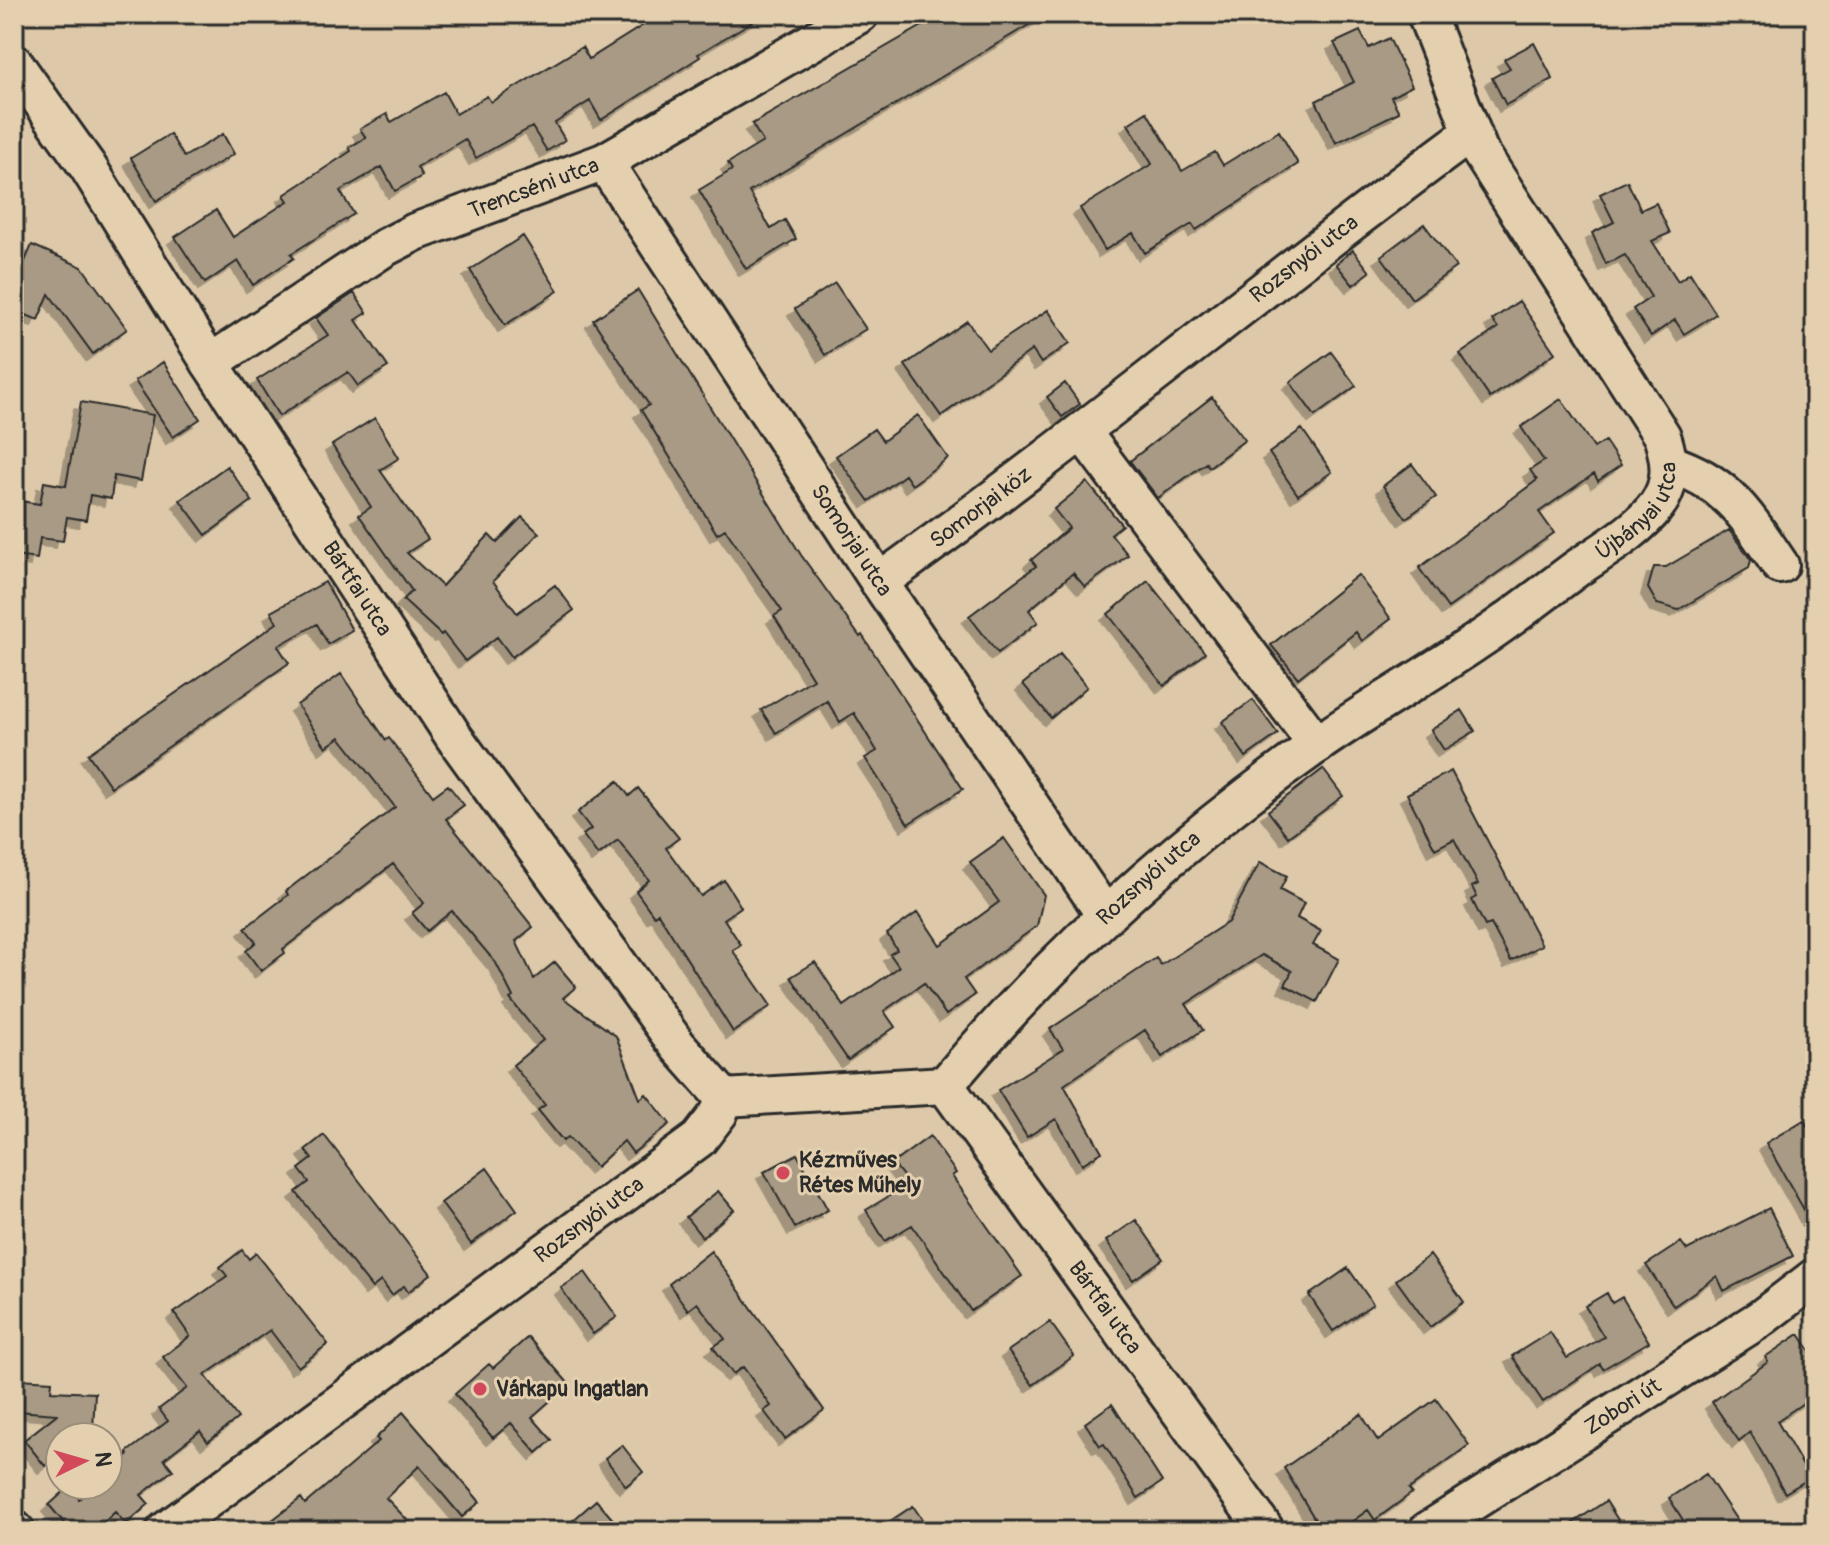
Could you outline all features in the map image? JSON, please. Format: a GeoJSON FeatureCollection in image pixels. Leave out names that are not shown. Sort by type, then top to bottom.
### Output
{"type":"FeatureCollection","features":[{"type":"Feature","properties":{"kind":"street","name":"Trencséni utca"},"geometry":{"type":"LineString","coordinates":[[210,363],[384,248],[415,232],[604,162],[860,14]]}},
{"type":"Feature","properties":{"kind":"street"},"geometry":{"type":"LineString","coordinates":[[1426,14],[1471,133]]}},
{"type":"Feature","properties":{"kind":"street","name":"Bártfai utca"},"geometry":{"type":"LineString","coordinates":[[14,63],[88,167],[210,363],[454,737],[678,1046],[724,1098]]}},
{"type":"Feature","properties":{"kind":"street","name":"Rozsnyói utca"},"geometry":{"type":"LineString","coordinates":[[1083,433],[1347,223],[1471,133]]}},
{"type":"Feature","properties":{"kind":"street","name":"Újbányai utca"},"geometry":{"type":"LineString","coordinates":[[1317,745],[1476,643],[1630,530],[1657,505],[1671,464],[1662,436],[1490,170],[1471,133]]}},
{"type":"Feature","properties":{"kind":"street","name":"Somorjai utca"},"geometry":{"type":"LineString","coordinates":[[604,162],[879,582],[1105,915]]}},
{"type":"Feature","properties":{"kind":"street"},"geometry":{"type":"LineString","coordinates":[[1083,433],[1317,745]]}},
{"type":"Feature","properties":{"kind":"street","name":"Somorjai köz"},"geometry":{"type":"LineString","coordinates":[[879,582],[1083,433]]}},
{"type":"Feature","properties":{"kind":"street"},"geometry":{"type":"LineString","coordinates":[[1671,464],[1717,485],[1741,507],[1780,565]]}},
{"type":"Feature","properties":{"kind":"street","name":"Rozsnyói utca"},"geometry":{"type":"LineString","coordinates":[[945,1085],[1007,1011],[1105,915],[1248,795],[1317,745]]}},
{"type":"Feature","properties":{"kind":"street"},"geometry":{"type":"LineString","coordinates":[[724,1098],[945,1085]]}},
{"type":"Feature","properties":{"kind":"street","name":"Bártfai utca"},"geometry":{"type":"LineString","coordinates":[[945,1085],[1266,1531]]}},
{"type":"Feature","properties":{"kind":"street","name":"Rozsnyói utca"},"geometry":{"type":"LineString","coordinates":[[165,1531],[699,1139],[719,1113],[724,1098]]}},
{"type":"Feature","properties":{"kind":"street","name":"Zobori út"},"geometry":{"type":"LineString","coordinates":[[1427,1531],[1760,1319],[1815,1277]]}},
{"type":"Feature","properties":{"kind":"building"},"geometry":{"type":"Polygon","coordinates":[[[661,14],[765,14],[698,54],[700,57],[601,120],[590,101],[555,123],[565,140],[547,151],[532,127],[476,158],[465,139],[417,167],[422,176],[395,191],[382,167],[340,191],[354,214],[291,254],[294,258],[253,285],[238,261],[205,283],[175,237],[216,210],[233,237],[288,201],[284,195],[351,151],[349,147],[366,138],[360,129],[387,114],[391,122],[444,92],[456,114],[487,96],[491,102],[582,47],[589,59],[661,14]]]}},
{"type":"Feature","properties":{"kind":"building"},"geometry":{"type":"Polygon","coordinates":[[[943,14],[1047,14],[749,192],[771,229],[785,220],[796,239],[746,269],[699,190],[732,170],[728,163],[763,142],[752,124],[943,14]]]}},
{"type":"Feature","properties":{"kind":"building"},"geometry":{"type":"Polygon","coordinates":[[[1360,31],[1369,48],[1389,38],[1412,86],[1391,97],[1399,112],[1336,143],[1316,101],[1354,82],[1334,43],[1360,31]]]}},
{"type":"Feature","properties":{"kind":"building"},"geometry":{"type":"Polygon","coordinates":[[[1534,43],[1553,79],[1506,105],[1492,78],[1510,68],[1504,59],[1534,43]]]}},
{"type":"Feature","properties":{"kind":"building"},"geometry":{"type":"Polygon","coordinates":[[[1147,112],[1182,171],[1215,152],[1223,165],[1279,131],[1298,164],[1196,230],[1192,224],[1145,253],[1133,233],[1105,250],[1080,208],[1152,164],[1128,124],[1147,112]]]}},
{"type":"Feature","properties":{"kind":"building"},"geometry":{"type":"Polygon","coordinates":[[[170,134],[184,157],[223,134],[234,154],[156,201],[131,158],[170,134]]]}},
{"type":"Feature","properties":{"kind":"building"},"geometry":{"type":"Polygon","coordinates":[[[1627,181],[1641,210],[1656,203],[1670,233],[1652,241],[1678,281],[1690,273],[1716,314],[1684,334],[1675,320],[1651,336],[1633,309],[1651,297],[1625,255],[1606,264],[1592,233],[1614,222],[1600,194],[1627,181]]]}},
{"type":"Feature","properties":{"kind":"building"},"geometry":{"type":"Polygon","coordinates":[[[1424,224],[1456,267],[1412,299],[1381,256],[1424,224]]]}},
{"type":"Feature","properties":{"kind":"building"},"geometry":{"type":"Polygon","coordinates":[[[523,236],[558,291],[505,325],[470,270],[523,236]]]}},
{"type":"Feature","properties":{"kind":"building"},"geometry":{"type":"Polygon","coordinates":[[[32,245],[82,267],[127,329],[93,354],[49,294],[38,320],[14,310],[14,286],[32,245]]]}},
{"type":"Feature","properties":{"kind":"building"},"geometry":{"type":"Polygon","coordinates":[[[1353,250],[1370,272],[1353,285],[1336,264],[1353,250]]]}},
{"type":"Feature","properties":{"kind":"building"},"geometry":{"type":"Polygon","coordinates":[[[835,283],[866,329],[825,355],[795,309],[835,283]]]}},
{"type":"Feature","properties":{"kind":"building"},"geometry":{"type":"Polygon","coordinates":[[[638,290],[801,555],[860,637],[862,635],[963,789],[908,824],[865,758],[877,751],[854,713],[840,722],[827,701],[776,733],[761,710],[813,679],[774,616],[782,611],[725,529],[717,534],[641,410],[649,405],[593,320],[638,290]]]}},
{"type":"Feature","properties":{"kind":"building"},"geometry":{"type":"Polygon","coordinates":[[[354,293],[367,313],[356,320],[388,367],[358,386],[348,372],[279,416],[257,380],[328,335],[316,318],[354,293]]]}},
{"type":"Feature","properties":{"kind":"building"},"geometry":{"type":"Polygon","coordinates":[[[1519,301],[1555,353],[1490,398],[1460,354],[1498,328],[1492,320],[1519,301]]]}},
{"type":"Feature","properties":{"kind":"building"},"geometry":{"type":"Polygon","coordinates":[[[1048,310],[1070,343],[1041,363],[1032,350],[941,416],[905,365],[967,321],[988,350],[1048,310]]]}},
{"type":"Feature","properties":{"kind":"building"},"geometry":{"type":"Polygon","coordinates":[[[1331,352],[1356,386],[1315,416],[1290,382],[1331,352]]]}},
{"type":"Feature","properties":{"kind":"building"},"geometry":{"type":"Polygon","coordinates":[[[163,362],[200,419],[173,437],[135,381],[163,362]]]}},
{"type":"Feature","properties":{"kind":"building"},"geometry":{"type":"Polygon","coordinates":[[[1065,383],[1080,404],[1062,417],[1047,397],[1065,383]]]}},
{"type":"Feature","properties":{"kind":"building"},"geometry":{"type":"Polygon","coordinates":[[[1212,397],[1245,440],[1209,467],[1206,463],[1158,498],[1130,461],[1212,397]]]}},
{"type":"Feature","properties":{"kind":"building"},"geometry":{"type":"Polygon","coordinates":[[[1561,399],[1594,448],[1605,441],[1621,465],[1598,481],[1594,474],[1539,512],[1554,533],[1448,608],[1419,568],[1537,480],[1530,470],[1544,461],[1521,427],[1561,399]]]}},
{"type":"Feature","properties":{"kind":"building"},"geometry":{"type":"Polygon","coordinates":[[[81,402],[153,415],[141,481],[114,476],[111,499],[90,495],[86,520],[67,517],[63,541],[40,538],[37,559],[14,556],[20,501],[40,504],[44,482],[66,486],[81,402]]]}},
{"type":"Feature","properties":{"kind":"building"},"geometry":{"type":"Polygon","coordinates":[[[918,415],[948,458],[912,485],[905,475],[869,501],[836,456],[874,429],[883,441],[918,415]]]}},
{"type":"Feature","properties":{"kind":"building"},"geometry":{"type":"Polygon","coordinates":[[[375,418],[399,458],[380,470],[428,539],[407,553],[442,586],[489,535],[497,543],[522,517],[539,533],[493,581],[517,613],[555,585],[574,610],[512,657],[497,637],[465,661],[443,633],[441,635],[403,600],[412,591],[359,515],[371,507],[332,445],[375,418]]]}},
{"type":"Feature","properties":{"kind":"building"},"geometry":{"type":"Polygon","coordinates":[[[1302,429],[1332,472],[1298,495],[1269,453],[1302,429]]]}},
{"type":"Feature","properties":{"kind":"building"},"geometry":{"type":"Polygon","coordinates":[[[1412,464],[1436,497],[1406,518],[1383,486],[1412,464]]]}},
{"type":"Feature","properties":{"kind":"building"},"geometry":{"type":"Polygon","coordinates":[[[227,466],[252,501],[206,535],[180,500],[227,466]]]}},
{"type":"Feature","properties":{"kind":"building"},"geometry":{"type":"Polygon","coordinates":[[[1087,482],[1122,525],[1111,534],[1128,555],[1085,587],[1073,573],[1029,610],[1038,622],[998,653],[969,616],[1036,566],[1031,560],[1069,528],[1054,509],[1087,482]]]}},
{"type":"Feature","properties":{"kind":"building"},"geometry":{"type":"Polygon","coordinates":[[[1729,530],[1751,560],[1749,568],[1678,610],[1657,604],[1648,588],[1654,567],[1666,567],[1729,530]]]}},
{"type":"Feature","properties":{"kind":"building"},"geometry":{"type":"Polygon","coordinates":[[[1358,575],[1391,619],[1362,641],[1356,632],[1298,678],[1271,645],[1358,575]]]}},
{"type":"Feature","properties":{"kind":"building"},"geometry":{"type":"Polygon","coordinates":[[[1148,581],[1205,653],[1164,686],[1108,614],[1148,581]]]}},
{"type":"Feature","properties":{"kind":"building"},"geometry":{"type":"Polygon","coordinates":[[[325,582],[352,630],[328,644],[317,624],[278,646],[289,663],[111,787],[88,754],[277,623],[271,612],[325,582]]]}},
{"type":"Feature","properties":{"kind":"building"},"geometry":{"type":"Polygon","coordinates":[[[1060,654],[1087,687],[1051,718],[1023,684],[1060,654]]]}},
{"type":"Feature","properties":{"kind":"building"},"geometry":{"type":"Polygon","coordinates":[[[341,674],[386,740],[389,738],[433,796],[448,785],[464,805],[446,819],[533,927],[516,941],[534,979],[555,962],[576,987],[563,998],[616,1036],[640,1099],[646,1094],[670,1124],[633,1153],[624,1141],[596,1167],[568,1137],[563,1141],[538,1110],[545,1105],[513,1065],[543,1040],[510,999],[513,997],[496,963],[452,911],[427,931],[412,913],[424,903],[393,864],[283,949],[285,953],[261,971],[246,951],[256,942],[245,928],[288,895],[286,891],[395,807],[340,737],[326,747],[297,705],[341,674]]]}},
{"type":"Feature","properties":{"kind":"building"},"geometry":{"type":"Polygon","coordinates":[[[1253,700],[1278,734],[1246,757],[1222,722],[1253,700]]]}},
{"type":"Feature","properties":{"kind":"building"},"geometry":{"type":"Polygon","coordinates":[[[1462,710],[1475,731],[1444,750],[1431,730],[1462,710]]]}},
{"type":"Feature","properties":{"kind":"building"},"geometry":{"type":"Polygon","coordinates":[[[1323,769],[1343,796],[1288,837],[1268,811],[1323,769]]]}},
{"type":"Feature","properties":{"kind":"building"},"geometry":{"type":"Polygon","coordinates":[[[1451,771],[1542,945],[1511,961],[1491,924],[1485,926],[1472,900],[1477,897],[1472,887],[1478,884],[1454,839],[1435,849],[1407,794],[1451,771]]]}},
{"type":"Feature","properties":{"kind":"building"},"geometry":{"type":"Polygon","coordinates":[[[618,781],[629,796],[638,788],[679,838],[666,848],[701,896],[724,880],[741,907],[724,919],[741,945],[733,951],[771,1006],[733,1032],[658,913],[654,916],[636,891],[649,880],[618,840],[598,855],[583,835],[591,829],[578,812],[618,781]]]}},
{"type":"Feature","properties":{"kind":"building"},"geometry":{"type":"Polygon","coordinates":[[[1004,838],[1044,895],[1037,926],[964,979],[975,995],[946,1015],[924,983],[884,1011],[895,1027],[848,1060],[791,977],[815,962],[844,1006],[899,967],[890,954],[897,950],[887,934],[918,912],[940,945],[999,902],[970,862],[1004,838]]]}},
{"type":"Feature","properties":{"kind":"building"},"geometry":{"type":"Polygon","coordinates":[[[1260,862],[1287,876],[1280,890],[1304,903],[1297,918],[1321,931],[1313,945],[1339,959],[1317,1002],[1285,985],[1292,971],[1262,955],[1186,1004],[1203,1030],[1162,1057],[1145,1030],[1064,1085],[1102,1152],[1082,1164],[1056,1119],[1027,1137],[998,1090],[1063,1049],[1050,1029],[1156,958],[1161,965],[1228,922],[1260,862]]]}},
{"type":"Feature","properties":{"kind":"building"},"geometry":{"type":"Polygon","coordinates":[[[1804,1120],[1815,1139],[1815,1229],[1766,1143],[1804,1120]]]}},
{"type":"Feature","properties":{"kind":"building"},"geometry":{"type":"Polygon","coordinates":[[[324,1135],[431,1274],[408,1292],[404,1286],[392,1295],[381,1281],[372,1288],[296,1192],[309,1182],[299,1169],[312,1159],[305,1150],[324,1135]]]}},
{"type":"Feature","properties":{"kind":"building"},"geometry":{"type":"Polygon","coordinates":[[[930,1136],[956,1173],[952,1176],[1022,1276],[971,1311],[912,1225],[885,1241],[866,1210],[909,1184],[893,1163],[930,1136]]]}},
{"type":"Feature","properties":{"kind":"building"},"geometry":{"type":"Polygon","coordinates":[[[797,1154],[828,1210],[795,1228],[764,1172],[797,1154]]]}},
{"type":"Feature","properties":{"kind":"building"},"geometry":{"type":"Polygon","coordinates":[[[487,1168],[517,1210],[471,1244],[441,1203],[487,1168]]]}},
{"type":"Feature","properties":{"kind":"building"},"geometry":{"type":"Polygon","coordinates":[[[718,1191],[734,1210],[702,1237],[686,1217],[718,1191]]]}},
{"type":"Feature","properties":{"kind":"building"},"geometry":{"type":"Polygon","coordinates":[[[1769,1208],[1793,1256],[1724,1291],[1717,1276],[1674,1306],[1646,1265],[1681,1242],[1687,1250],[1769,1208]]]}},
{"type":"Feature","properties":{"kind":"building"},"geometry":{"type":"Polygon","coordinates":[[[1136,1220],[1163,1259],[1133,1280],[1106,1241],[1136,1220]]]}},
{"type":"Feature","properties":{"kind":"building"},"geometry":{"type":"Polygon","coordinates":[[[242,1250],[249,1259],[256,1253],[328,1344],[298,1367],[270,1330],[205,1375],[238,1418],[208,1442],[200,1431],[164,1459],[173,1470],[141,1495],[149,1504],[126,1524],[115,1512],[95,1531],[71,1531],[49,1505],[53,1501],[124,1501],[124,1459],[127,1452],[168,1421],[159,1409],[187,1388],[163,1357],[190,1336],[174,1313],[227,1276],[220,1267],[242,1250]]]}},
{"type":"Feature","properties":{"kind":"building"},"geometry":{"type":"Polygon","coordinates":[[[711,1251],[824,1410],[785,1439],[764,1411],[771,1406],[743,1367],[733,1374],[713,1347],[725,1339],[697,1303],[688,1310],[669,1284],[711,1251]]]}},
{"type":"Feature","properties":{"kind":"building"},"geometry":{"type":"Polygon","coordinates":[[[1430,1255],[1464,1302],[1430,1327],[1396,1280],[1430,1255]]]}},
{"type":"Feature","properties":{"kind":"building"},"geometry":{"type":"Polygon","coordinates":[[[1348,1268],[1373,1304],[1333,1331],[1309,1295],[1348,1268]]]}},
{"type":"Feature","properties":{"kind":"building"},"geometry":{"type":"Polygon","coordinates":[[[585,1272],[617,1317],[593,1334],[561,1288],[585,1272]]]}},
{"type":"Feature","properties":{"kind":"building"},"geometry":{"type":"Polygon","coordinates":[[[1607,1293],[1612,1303],[1622,1297],[1649,1342],[1603,1369],[1600,1364],[1543,1402],[1512,1356],[1550,1332],[1567,1358],[1604,1337],[1585,1306],[1607,1293]]]}},
{"type":"Feature","properties":{"kind":"building"},"geometry":{"type":"Polygon","coordinates":[[[1050,1322],[1074,1356],[1033,1385],[1008,1351],[1050,1322]]]}},
{"type":"Feature","properties":{"kind":"building"},"geometry":{"type":"Polygon","coordinates":[[[1799,1334],[1815,1358],[1815,1395],[1777,1421],[1810,1478],[1785,1493],[1750,1432],[1739,1441],[1712,1402],[1768,1362],[1765,1357],[1799,1334]]]}},
{"type":"Feature","properties":{"kind":"building"},"geometry":{"type":"Polygon","coordinates":[[[528,1337],[569,1384],[532,1417],[552,1440],[537,1453],[511,1423],[493,1438],[455,1394],[489,1364],[493,1368],[528,1337]]]}},
{"type":"Feature","properties":{"kind":"building"},"geometry":{"type":"Polygon","coordinates":[[[19,1379],[52,1381],[51,1391],[95,1393],[93,1421],[48,1421],[57,1414],[17,1411],[19,1379]]]}},
{"type":"Feature","properties":{"kind":"building"},"geometry":{"type":"Polygon","coordinates":[[[1436,1399],[1469,1445],[1409,1489],[1412,1493],[1375,1520],[1368,1510],[1339,1531],[1322,1531],[1284,1468],[1361,1414],[1378,1441],[1436,1399]]]}},
{"type":"Feature","properties":{"kind":"building"},"geometry":{"type":"Polygon","coordinates":[[[1112,1404],[1162,1482],[1138,1498],[1104,1444],[1100,1446],[1085,1423],[1112,1404]]]}},
{"type":"Feature","properties":{"kind":"building"},"geometry":{"type":"Polygon","coordinates":[[[403,1412],[480,1502],[462,1517],[419,1466],[386,1498],[418,1531],[258,1531],[301,1498],[305,1504],[379,1441],[376,1438],[403,1412]]]}},
{"type":"Feature","properties":{"kind":"building"},"geometry":{"type":"Polygon","coordinates":[[[44,1424],[44,1465],[24,1440],[44,1424]]]}},
{"type":"Feature","properties":{"kind":"building"},"geometry":{"type":"Polygon","coordinates":[[[622,1445],[643,1472],[626,1486],[605,1458],[622,1445]]]}},
{"type":"Feature","properties":{"kind":"building"},"geometry":{"type":"Polygon","coordinates":[[[1706,1474],[1744,1531],[1690,1531],[1669,1498],[1706,1474]]]}},
{"type":"Feature","properties":{"kind":"building"},"geometry":{"type":"Polygon","coordinates":[[[596,1500],[623,1531],[561,1531],[596,1500]]]}},
{"type":"Feature","properties":{"kind":"building"},"geometry":{"type":"Polygon","coordinates":[[[1606,1501],[1625,1531],[1561,1531],[1606,1501]]]}},
{"type":"Feature","properties":{"kind":"building"},"geometry":{"type":"Polygon","coordinates":[[[913,1506],[930,1531],[875,1531],[913,1506]]]}},
{"type":"Feature","properties":{"kind":"place","name":"Kézműves Rétes Műhely"},"geometry":{"type":"Point","coordinates":[783,1173]}},
{"type":"Feature","properties":{"kind":"place","name":"Várkapu Ingatlan"},"geometry":{"type":"Point","coordinates":[480,1389]}}]}
